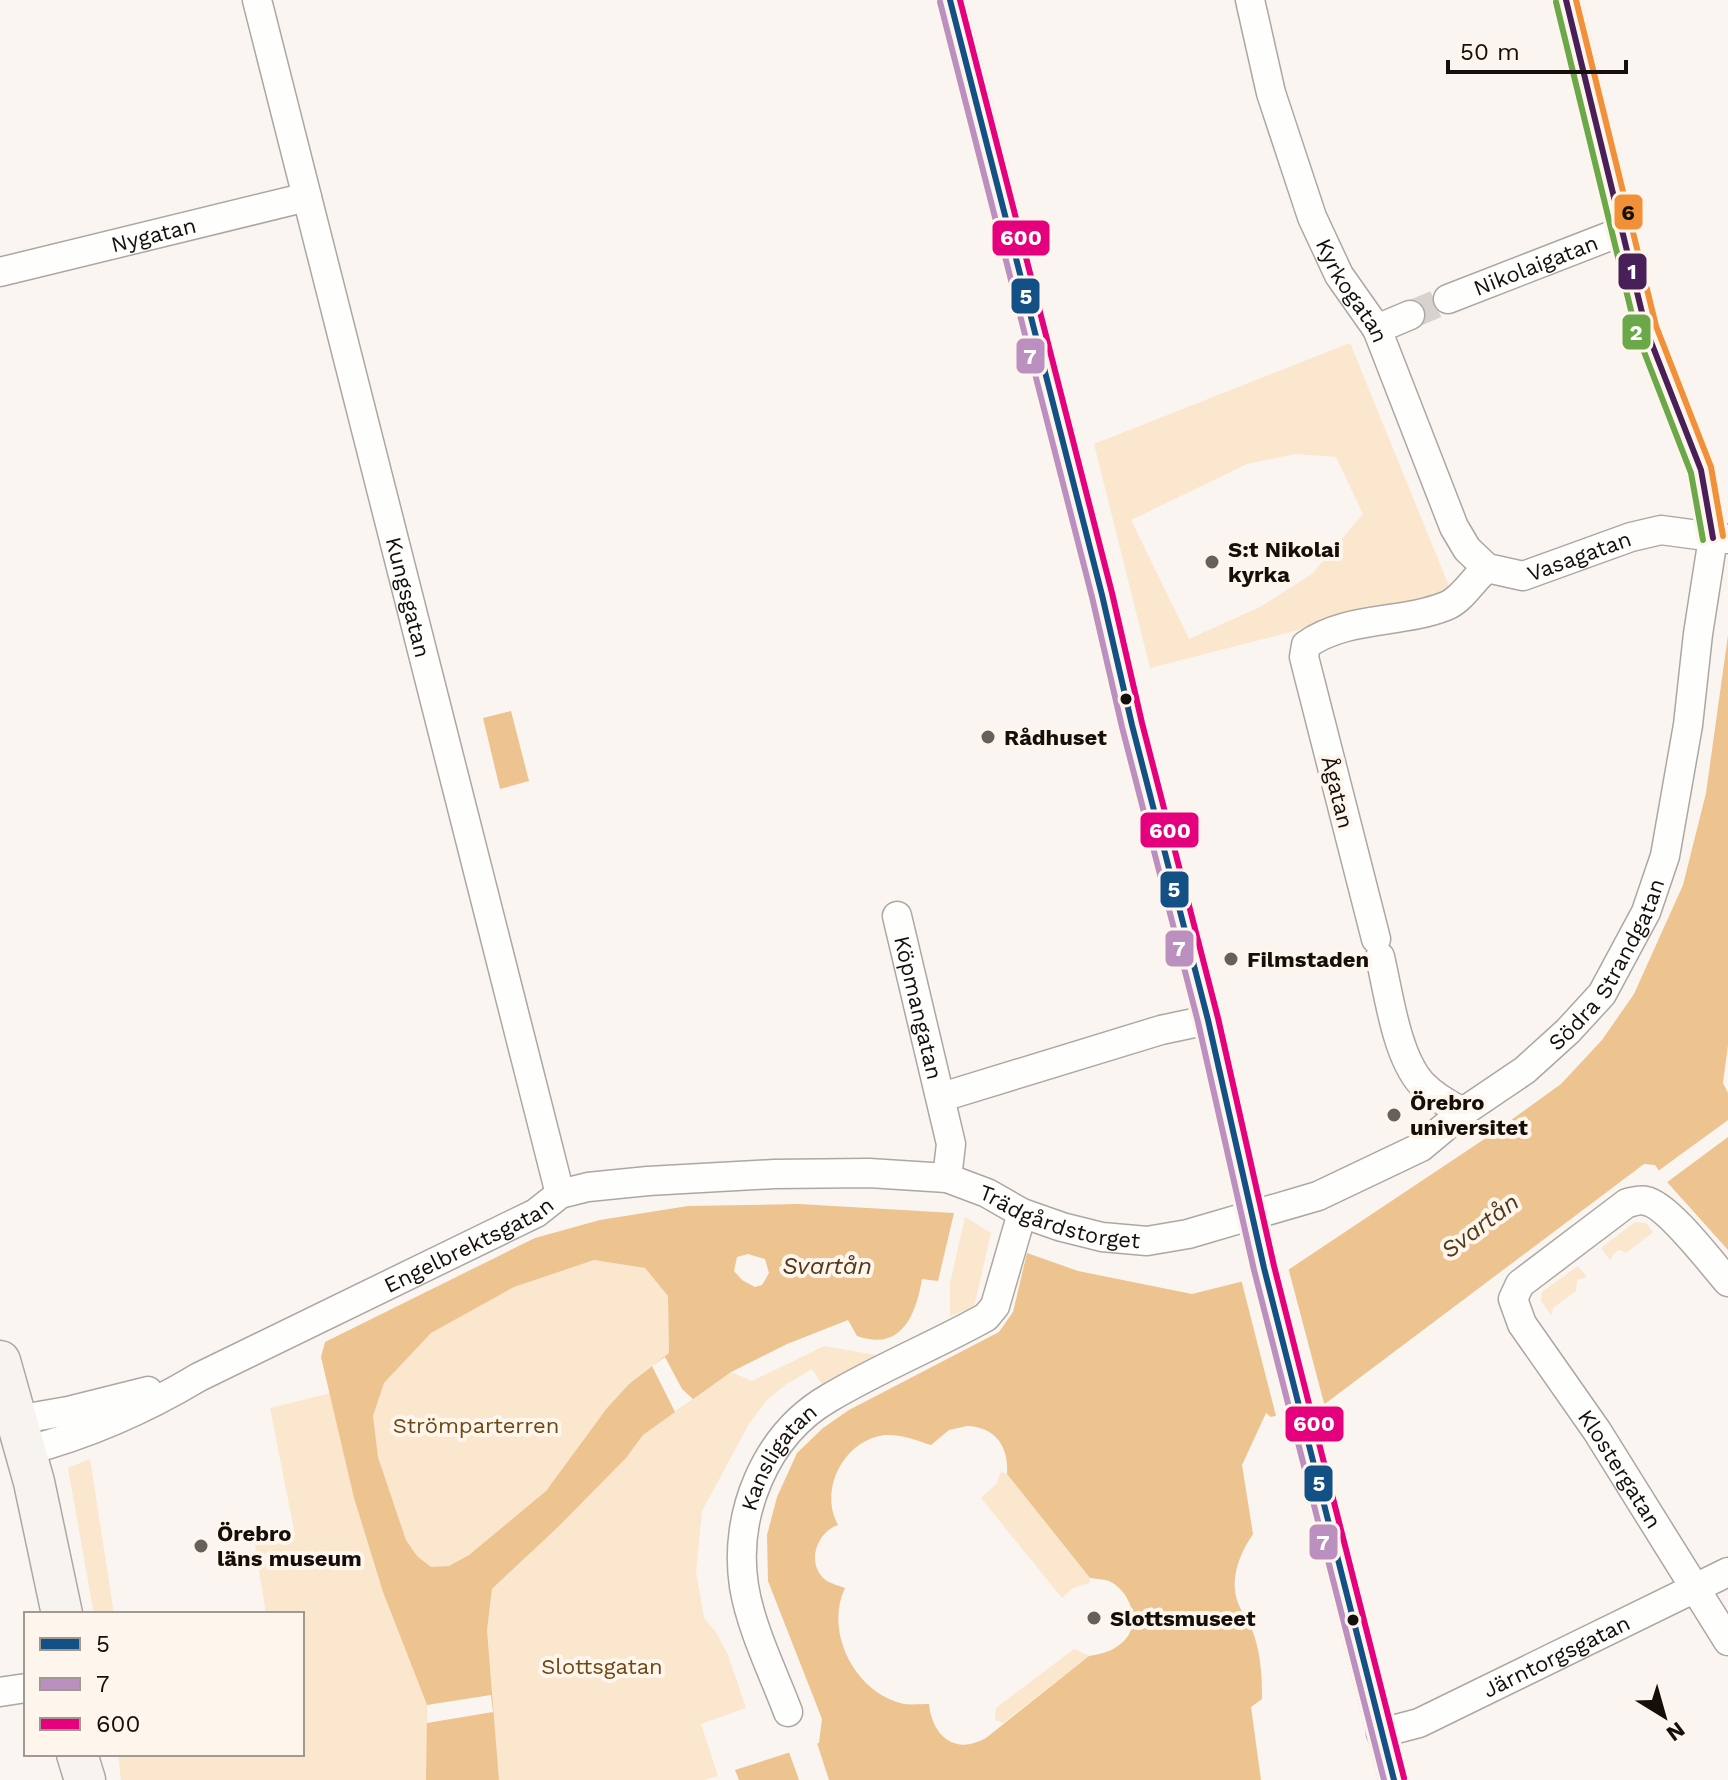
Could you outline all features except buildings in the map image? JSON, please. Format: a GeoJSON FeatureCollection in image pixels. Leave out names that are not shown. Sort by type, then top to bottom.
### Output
{"type":"FeatureCollection","features":[{"type":"Feature","properties":{"kind":"main road"},"geometry":{"type":"LineString","coordinates":[[0,1361],[8,1441],[41,1612]]}},
{"type":"Feature","properties":{"kind":"main road"},"geometry":{"type":"LineString","coordinates":[[8,1441],[39,1503],[62,1612]]}},
{"type":"Feature","properties":{"kind":"main road"},"geometry":{"type":"LineString","coordinates":[[78,1756],[85,1780]]}},
{"type":"Feature","properties":{"kind":"main road"},"geometry":{"type":"LineString","coordinates":[[95,1756],[99,1780]]}},
{"type":"Feature","properties":{"kind":"street","name":"Kungsgatan"},"geometry":{"type":"LineString","coordinates":[[257,0],[560,1194]]}},
{"type":"Feature","properties":{"kind":"street"},"geometry":{"type":"LineString","coordinates":[[950,0],[1208,1020],[1265,1273],[1394,1780]]}},
{"type":"Feature","properties":{"kind":"street","name":"Kyrkogatan"},"geometry":{"type":"LineString","coordinates":[[1250,0],[1271,93],[1312,217],[1339,275],[1377,329],[1454,527],[1467,549],[1487,568]]}},
{"type":"Feature","properties":{"kind":"street","name":"Södra Strandgatan"},"geometry":{"type":"LineString","coordinates":[[1253,1216],[1318,1196],[1421,1147],[1463,1112],[1525,1070],[1602,994],[1646,912],[1665,856],[1720,538],[1701,470],[1646,329],[1566,0]]}},
{"type":"Feature","properties":{"kind":"street","name":"Nygatan"},"geometry":{"type":"LineString","coordinates":[[0,272],[307,197]]}},
{"type":"Feature","properties":{"kind":"street","name":"Nikolaigatan"},"geometry":{"type":"LineString","coordinates":[[1448,299],[1623,231]]}},
{"type":"Feature","properties":{"kind":"street"},"geometry":{"type":"LineString","coordinates":[[1377,329],[1410,315]]}},
{"type":"Feature","properties":{"kind":"street","name":"Vasagatan"},"geometry":{"type":"LineString","coordinates":[[1487,568],[1523,576],[1661,530],[1720,538]]}},
{"type":"Feature","properties":{"kind":"street","name":"Ågatan"},"geometry":{"type":"LineString","coordinates":[[1463,1112],[1439,1100],[1420,1082],[1405,1056],[1304,657],[1306,645],[1317,637],[1352,626],[1450,605],[1487,568]]}},
{"type":"Feature","properties":{"kind":"street","name":"Köpmangatan"},"geometry":{"type":"LineString","coordinates":[[897,916],[942,1097]]}},
{"type":"Feature","properties":{"kind":"street"},"geometry":{"type":"LineString","coordinates":[[947,1178],[951,1144],[942,1097],[1161,1030],[1208,1020]]}},
{"type":"Feature","properties":{"kind":"street","name":"Engelbrektsgatan"},"geometry":{"type":"LineString","coordinates":[[8,1441],[68,1411],[199,1377],[536,1213],[560,1194],[588,1187],[648,1181],[774,1174],[869,1173],[947,1178]]}},
{"type":"Feature","properties":{"kind":"street","name":"Trädgårdstorget"},"geometry":{"type":"LineString","coordinates":[[947,1178],[987,1193],[1022,1213],[1102,1237],[1147,1241],[1188,1234],[1253,1216]]}},
{"type":"Feature","properties":{"kind":"street","name":"Klostergatan"},"geometry":{"type":"LineString","coordinates":[[1728,1282],[1670,1216],[1643,1200],[1627,1203],[1520,1284],[1513,1299],[1522,1324],[1597,1431],[1728,1641]]}},
{"type":"Feature","properties":{"kind":"street","name":"Kansligatan"},"geometry":{"type":"LineString","coordinates":[[788,1712],[757,1632],[744,1588],[741,1553],[748,1510],[767,1460],[803,1416],[827,1398],[986,1317],[995,1306],[1022,1213]]}},
{"type":"Feature","properties":{"kind":"street","name":"Järntorgsgatan"},"geometry":{"type":"LineString","coordinates":[[1381,1733],[1419,1723],[1728,1572]]}},
{"type":"Feature","properties":{"kind":"street"},"geometry":{"type":"LineString","coordinates":[[0,1692],[24,1688]]}},
{"type":"Feature","properties":{"kind":"green space"},"geometry":{"type":"Polygon","coordinates":[[[1350,343],[1451,591],[1150,668],[1094,444],[1350,343]],[[1295,454],[1247,464],[1131,520],[1189,639],[1260,607],[1312,574],[1363,514],[1336,457],[1295,454]]]}},
{"type":"Feature","properties":{"kind":"green space"},"geometry":{"type":"Polygon","coordinates":[[[965,1217],[991,1233],[974,1307],[950,1316],[950,1284],[965,1217]]]}},
{"type":"Feature","properties":{"kind":"green space"},"geometry":{"type":"Polygon","coordinates":[[[1635,1222],[1646,1223],[1653,1232],[1626,1253],[1616,1251],[1610,1260],[1601,1248],[1635,1222]]]}},
{"type":"Feature","properties":{"kind":"green space","name":"Strömparterren"},"geometry":{"type":"Polygon","coordinates":[[[594,1260],[645,1268],[668,1296],[669,1353],[629,1384],[607,1408],[546,1491],[469,1555],[449,1566],[431,1567],[417,1556],[406,1540],[378,1457],[373,1416],[384,1383],[431,1333],[514,1287],[594,1260]]]}},
{"type":"Feature","properties":{"kind":"green space"},"geometry":{"type":"Polygon","coordinates":[[[1578,1266],[1587,1277],[1577,1280],[1576,1291],[1554,1307],[1551,1315],[1541,1301],[1542,1292],[1578,1266]]]}},
{"type":"Feature","properties":{"kind":"green space","name":"Slottsgatan"},"geometry":{"type":"Polygon","coordinates":[[[824,1346],[881,1356],[823,1386],[812,1369],[767,1400],[750,1422],[702,1511],[696,1572],[704,1618],[716,1632],[728,1655],[746,1708],[701,1724],[718,1776],[703,1780],[499,1780],[487,1630],[492,1590],[626,1458],[643,1435],[731,1372],[752,1381],[824,1346]]]}},
{"type":"Feature","properties":{"kind":"green space"},"geometry":{"type":"Polygon","coordinates":[[[331,1393],[354,1498],[383,1592],[427,1705],[426,1780],[121,1780],[118,1756],[304,1756],[304,1612],[266,1612],[255,1545],[295,1535],[270,1408],[331,1393]]]}},
{"type":"Feature","properties":{"kind":"green space"},"geometry":{"type":"Polygon","coordinates":[[[90,1459],[114,1612],[94,1612],[68,1468],[90,1459]]]}},
{"type":"Feature","properties":{"kind":"green space"},"geometry":{"type":"Polygon","coordinates":[[[1001,1472],[1007,1474],[1090,1578],[1090,1583],[1073,1588],[1062,1598],[981,1498],[996,1484],[1001,1472]]]}},
{"type":"Feature","properties":{"kind":"green space"},"geometry":{"type":"Polygon","coordinates":[[[1074,1649],[1089,1656],[1003,1723],[995,1720],[996,1708],[1074,1649]]]}},
{"type":"Feature","properties":{"kind":"water"},"geometry":{"type":"Polygon","coordinates":[[[1728,635],[1728,1045],[1723,1083],[1728,1093],[1728,1250],[1655,1165],[1644,1164],[1326,1403],[1271,1417],[1266,1413],[1242,1465],[1253,1534],[1240,1557],[1235,1583],[1237,1600],[1254,1635],[1260,1659],[1262,1699],[1251,1707],[1261,1780],[739,1780],[735,1770],[819,1743],[822,1719],[768,1581],[767,1535],[777,1497],[797,1453],[823,1428],[849,1410],[999,1332],[1013,1312],[1027,1253],[1078,1271],[1192,1294],[1288,1270],[1489,1136],[1561,1084],[1602,1040],[1634,994],[1683,885],[1706,793],[1728,635]],[[977,1427],[949,1430],[931,1445],[903,1436],[882,1435],[852,1451],[843,1461],[833,1486],[831,1499],[838,1525],[819,1542],[815,1559],[820,1575],[845,1588],[839,1605],[838,1623],[848,1658],[858,1674],[887,1698],[904,1704],[929,1704],[940,1733],[964,1745],[986,1738],[1089,1656],[1116,1648],[1128,1636],[1133,1621],[1127,1597],[1109,1581],[1090,1578],[1007,1474],[1006,1455],[998,1440],[977,1427]]]}},
{"type":"Feature","properties":{"kind":"water"},"geometry":{"type":"Polygon","coordinates":[[[511,711],[529,781],[500,789],[483,718],[511,711]]]}},
{"type":"Feature","properties":{"kind":"water","name":"Svartån"},"geometry":{"type":"Polygon","coordinates":[[[799,1204],[954,1213],[938,1281],[922,1279],[911,1317],[896,1334],[872,1340],[857,1336],[848,1320],[787,1344],[731,1372],[643,1435],[626,1458],[492,1589],[487,1630],[499,1780],[426,1780],[427,1705],[383,1592],[354,1498],[321,1357],[325,1342],[535,1238],[600,1220],[688,1206],[799,1204]],[[748,1254],[737,1257],[734,1271],[755,1287],[762,1285],[769,1273],[765,1259],[748,1254]],[[594,1260],[514,1287],[431,1333],[384,1383],[373,1416],[378,1457],[406,1540],[417,1556],[431,1567],[449,1566],[469,1555],[546,1491],[607,1408],[629,1384],[669,1353],[668,1296],[645,1268],[594,1260]]]}},
{"type":"Feature","properties":{"kind":"pier"},"geometry":{"type":"Polygon","coordinates":[[[1728,1120],[1728,1137],[1666,1183],[1658,1171],[1728,1120]]]}},
{"type":"Feature","properties":{"kind":"pier"},"geometry":{"type":"Polygon","coordinates":[[[1288,1267],[1325,1407],[1277,1420],[1241,1279],[1288,1267]]]}},
{"type":"Feature","properties":{"kind":"pier"},"geometry":{"type":"Polygon","coordinates":[[[665,1357],[682,1389],[693,1399],[675,1412],[652,1366],[665,1357]]]}},
{"type":"Feature","properties":{"kind":"pier"},"geometry":{"type":"Polygon","coordinates":[[[491,1695],[493,1712],[427,1723],[427,1705],[491,1695]]]}},
{"type":"Feature","properties":{"kind":"pier"},"geometry":{"type":"Polygon","coordinates":[[[817,1743],[829,1780],[799,1780],[789,1752],[817,1743]]]}},
{"type":"Feature","properties":{"kind":"tunnel"},"geometry":{"type":"LineString","coordinates":[[1410,315],[1448,299]]}},
{"type":"Feature","properties":{"kind":"transit line","name":"5"},"geometry":{"type":"LineString","coordinates":[[950,0],[1102,595],[1208,1020],[1264,1268],[1394,1780]]}},
{"type":"Feature","properties":{"kind":"transit line","name":"600"},"geometry":{"type":"LineString","coordinates":[[960,0],[1112,593],[1218,1018],[1274,1266],[1404,1778]]}},
{"type":"Feature","properties":{"kind":"transit line","name":"1"},"geometry":{"type":"LineString","coordinates":[[1566,0],[1646,329],[1701,470],[1713,538]]}},
{"type":"Feature","properties":{"kind":"transit line","name":"6"},"geometry":{"type":"LineString","coordinates":[[1576,0],[1656,326],[1711,467],[1723,536]]}},
{"type":"Feature","properties":{"kind":"transit line","name":"7"},"geometry":{"type":"LineString","coordinates":[[940,2],[1092,597],[1198,1022],[1254,1270],[1384,1780]]}},
{"type":"Feature","properties":{"kind":"transit line","name":"2"},"geometry":{"type":"LineString","coordinates":[[1556,2],[1636,331],[1691,473],[1703,540]]}},
{"type":"Feature","properties":{"kind":"place","name":"S:t Nikolai kyrka"},"geometry":{"type":"Point","coordinates":[1212,562]}},
{"type":"Feature","properties":{"kind":"place","name":"Rådhuset"},"geometry":{"type":"Point","coordinates":[988,737]}},
{"type":"Feature","properties":{"kind":"place","name":"Filmstaden"},"geometry":{"type":"Point","coordinates":[1231,959]}},
{"type":"Feature","properties":{"kind":"place","name":"Örebro universitet"},"geometry":{"type":"Point","coordinates":[1394,1115]}},
{"type":"Feature","properties":{"kind":"place","name":"Örebro läns museum"},"geometry":{"type":"Point","coordinates":[201,1546]}},
{"type":"Feature","properties":{"kind":"place","name":"Slottsmuseet"},"geometry":{"type":"Point","coordinates":[1094,1618]}}]}
